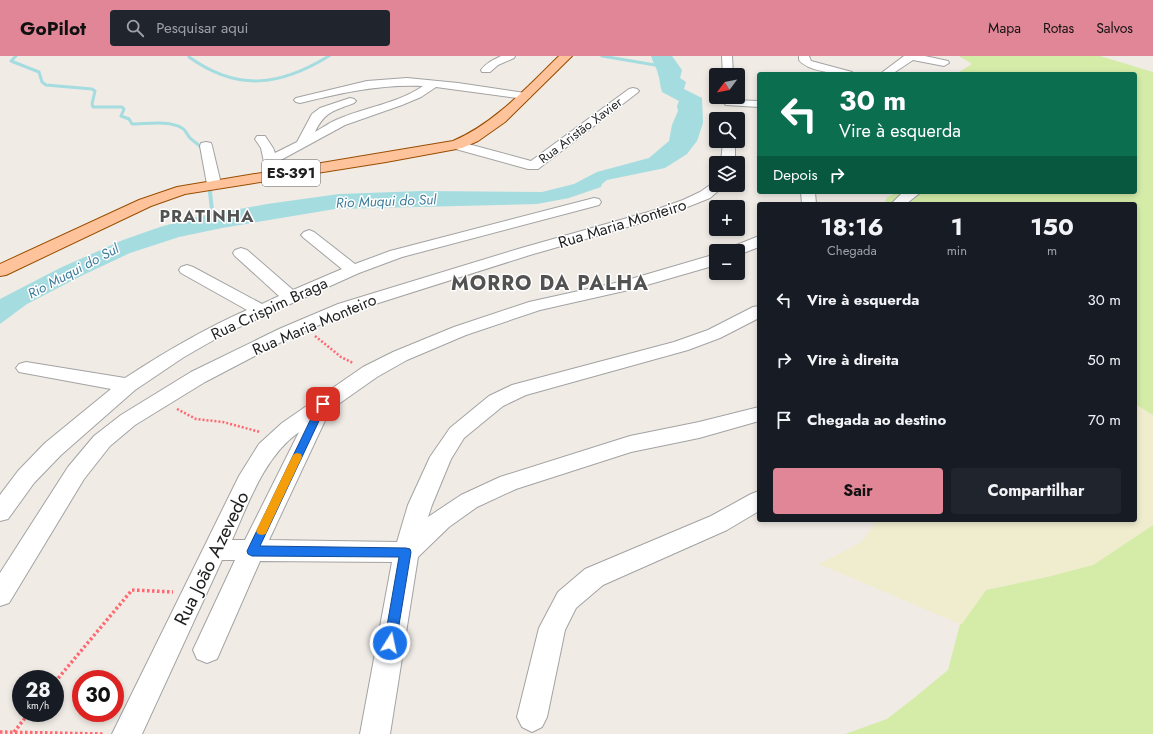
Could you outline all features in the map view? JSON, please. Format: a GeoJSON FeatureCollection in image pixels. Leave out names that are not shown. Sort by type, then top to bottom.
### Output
{"type":"FeatureCollection","features":[{"type":"Feature","properties":{"kind":"main road","name":"ES-391"},"geometry":{"type":"LineString","coordinates":[[0,271],[162,196],[182,190],[386,158],[457,145],[485,131],[525,96],[538,81],[566,56]]}},
{"type":"Feature","properties":{"kind":"street"},"geometry":{"type":"LineString","coordinates":[[486,70],[494,63],[510,56]]}},
{"type":"Feature","properties":{"kind":"street"},"geometry":{"type":"LineString","coordinates":[[728,56],[728,68]]}},
{"type":"Feature","properties":{"kind":"street"},"geometry":{"type":"LineString","coordinates":[[804,56],[804,60],[808,63],[833,72]]}},
{"type":"Feature","properties":{"kind":"street"},"geometry":{"type":"LineString","coordinates":[[888,72],[910,56],[944,63]]}},
{"type":"Feature","properties":{"kind":"street"},"geometry":{"type":"LineString","coordinates":[[300,100],[378,83],[402,82],[433,84],[525,96]]}},
{"type":"Feature","properties":{"kind":"street"},"geometry":{"type":"LineString","coordinates":[[271,160],[341,122],[398,103],[416,95],[433,84]]}},
{"type":"Feature","properties":{"kind":"street","name":"Rua Aristão Xavier"},"geometry":{"type":"LineString","coordinates":[[457,145],[533,166],[633,91]]}},
{"type":"Feature","properties":{"kind":"street"},"geometry":{"type":"LineString","coordinates":[[302,144],[316,117],[324,111],[350,101]]}},
{"type":"Feature","properties":{"kind":"street"},"geometry":{"type":"LineString","coordinates":[[745,104],[757,104]]}},
{"type":"Feature","properties":{"kind":"street"},"geometry":{"type":"LineString","coordinates":[[261,139],[267,148],[274,175]]}},
{"type":"Feature","properties":{"kind":"street"},"geometry":{"type":"LineString","coordinates":[[206,146],[214,184]]}},
{"type":"Feature","properties":{"kind":"street","name":"Rua Maria Monteiro"},"geometry":{"type":"LineString","coordinates":[[0,595],[76,473],[102,441],[128,420],[198,377],[303,326],[344,308],[688,203],[709,192]]}},
{"type":"Feature","properties":{"kind":"street"},"geometry":{"type":"LineString","coordinates":[[900,202],[909,194]]}},
{"type":"Feature","properties":{"kind":"street","name":"Rua Crispim Braga"},"geometry":{"type":"LineString","coordinates":[[0,512],[26,477],[52,449],[128,385],[176,353],[220,329],[353,270],[396,254],[594,202]]}},
{"type":"Feature","properties":{"kind":"street"},"geometry":{"type":"LineString","coordinates":[[309,235],[353,270]]}},
{"type":"Feature","properties":{"kind":"street"},"geometry":{"type":"LineString","coordinates":[[745,247],[757,242]]}},
{"type":"Feature","properties":{"kind":"street"},"geometry":{"type":"LineString","coordinates":[[241,253],[290,297]]}},
{"type":"Feature","properties":{"kind":"street","name":"Rua João Azevedo"},"geometry":{"type":"LineString","coordinates":[[127,734],[216,550],[247,482],[267,450],[289,428],[370,372],[400,356],[460,331],[535,306],[627,284],[709,262]]}},
{"type":"Feature","properties":{"kind":"street"},"geometry":{"type":"LineString","coordinates":[[187,270],[260,310]]}},
{"type":"Feature","properties":{"kind":"street"},"geometry":{"type":"LineString","coordinates":[[375,734],[406,552],[420,505],[441,457],[457,433],[496,401],[519,390],[681,346],[714,334],[757,312]]}},
{"type":"Feature","properties":{"kind":"street"},"geometry":{"type":"LineString","coordinates":[[26,368],[128,385]]}},
{"type":"Feature","properties":{"kind":"street"},"geometry":{"type":"LineString","coordinates":[[207,650],[252,551],[323,404]]}},
{"type":"Feature","properties":{"kind":"street"},"geometry":{"type":"LineString","coordinates":[[216,550],[406,552],[441,520],[469,501],[508,483],[630,444],[699,430],[757,415]]}},
{"type":"Feature","properties":{"kind":"street"},"geometry":{"type":"LineString","coordinates":[[71,433],[102,441]]}},
{"type":"Feature","properties":{"kind":"street"},"geometry":{"type":"LineString","coordinates":[[532,717],[552,628],[567,600],[594,577],[719,523],[757,501]]}},
{"type":"Feature","properties":{"kind":"path"},"geometry":{"type":"LineString","coordinates":[[303,326],[341,357],[370,372]]}},
{"type":"Feature","properties":{"kind":"path"},"geometry":{"type":"LineString","coordinates":[[160,399],[196,419],[223,422],[280,437]]}},
{"type":"Feature","properties":{"kind":"path"},"geometry":{"type":"LineString","coordinates":[[64,671],[132,590],[194,593]]}},
{"type":"Feature","properties":{"kind":"path"},"geometry":{"type":"LineString","coordinates":[[14,732],[22,722]]}},
{"type":"Feature","properties":{"kind":"path"},"geometry":{"type":"LineString","coordinates":[[0,732],[113,734]]}},
{"type":"Feature","properties":{"kind":"shaded area"},"geometry":{"type":"Polygon","coordinates":[[[1137,405],[1153,415],[1153,525],[1093,565],[1047,577],[986,590],[962,625],[819,564],[862,542],[860,541],[863,540],[876,522],[1137,522],[1137,405]]]}},
{"type":"Feature","properties":{"kind":"green space"},"geometry":{"type":"Polygon","coordinates":[[[959,56],[1100,56],[1153,72],[1153,415],[1137,405],[1137,202],[885,202],[887,197],[894,194],[1137,194],[1137,72],[959,72],[972,64],[959,56]]]}},
{"type":"Feature","properties":{"kind":"green space"},"geometry":{"type":"Polygon","coordinates":[[[1153,525],[1153,734],[845,734],[887,719],[948,670],[960,624],[962,624],[986,590],[1047,577],[1093,565],[1153,525]]]}},
{"type":"Feature","properties":{"kind":"water","name":"Rio Muqui do Sul"},"geometry":{"type":"Polygon","coordinates":[[[651,56],[672,56],[682,70],[680,78],[686,82],[684,89],[702,98],[703,123],[697,141],[687,154],[665,168],[607,180],[601,187],[569,198],[537,204],[335,209],[222,228],[179,237],[130,253],[81,276],[27,304],[0,324],[0,299],[60,268],[123,240],[160,227],[196,217],[267,204],[339,194],[422,191],[542,192],[574,184],[597,172],[649,158],[669,141],[672,125],[678,111],[677,106],[679,101],[662,92],[651,56]]]}},
{"type":"Feature","properties":{"kind":"waterway"},"geometry":{"type":"LineString","coordinates":[[16,56],[11,61],[39,72],[42,82],[46,85],[92,89],[95,91],[92,104],[93,107],[122,107],[124,109],[121,116],[129,119],[132,124],[164,123],[177,126],[185,130],[190,138],[199,145],[203,151]]}},
{"type":"Feature","properties":{"kind":"waterway"},"geometry":{"type":"LineString","coordinates":[[189,57],[207,68],[225,76],[242,80],[259,81],[276,79],[293,74],[329,56]]}},
{"type":"Feature","properties":{"kind":"waterway"},"geometry":{"type":"LineString","coordinates":[[602,56],[661,66]]}},
{"type":"Feature","properties":{"kind":"waterway"},"geometry":{"type":"LineString","coordinates":[[209,183],[213,219]]}},
{"type":"Feature","properties":{"kind":"slow traffic"},"geometry":{"type":"LineString","coordinates":[[262,531],[297,457]]}},
{"type":"Feature","properties":{"kind":"district","name":"PRATINHA"},"geometry":{"type":"Point","coordinates":[207,216]}},
{"type":"Feature","properties":{"kind":"district","name":"MORRO DA PALHA"},"geometry":{"type":"Point","coordinates":[550,283]}},
{"type":"Feature","properties":{"kind":"route"},"geometry":{"type":"LineString","coordinates":[[323,404],[252,551],[406,552],[390,643]]}}]}
